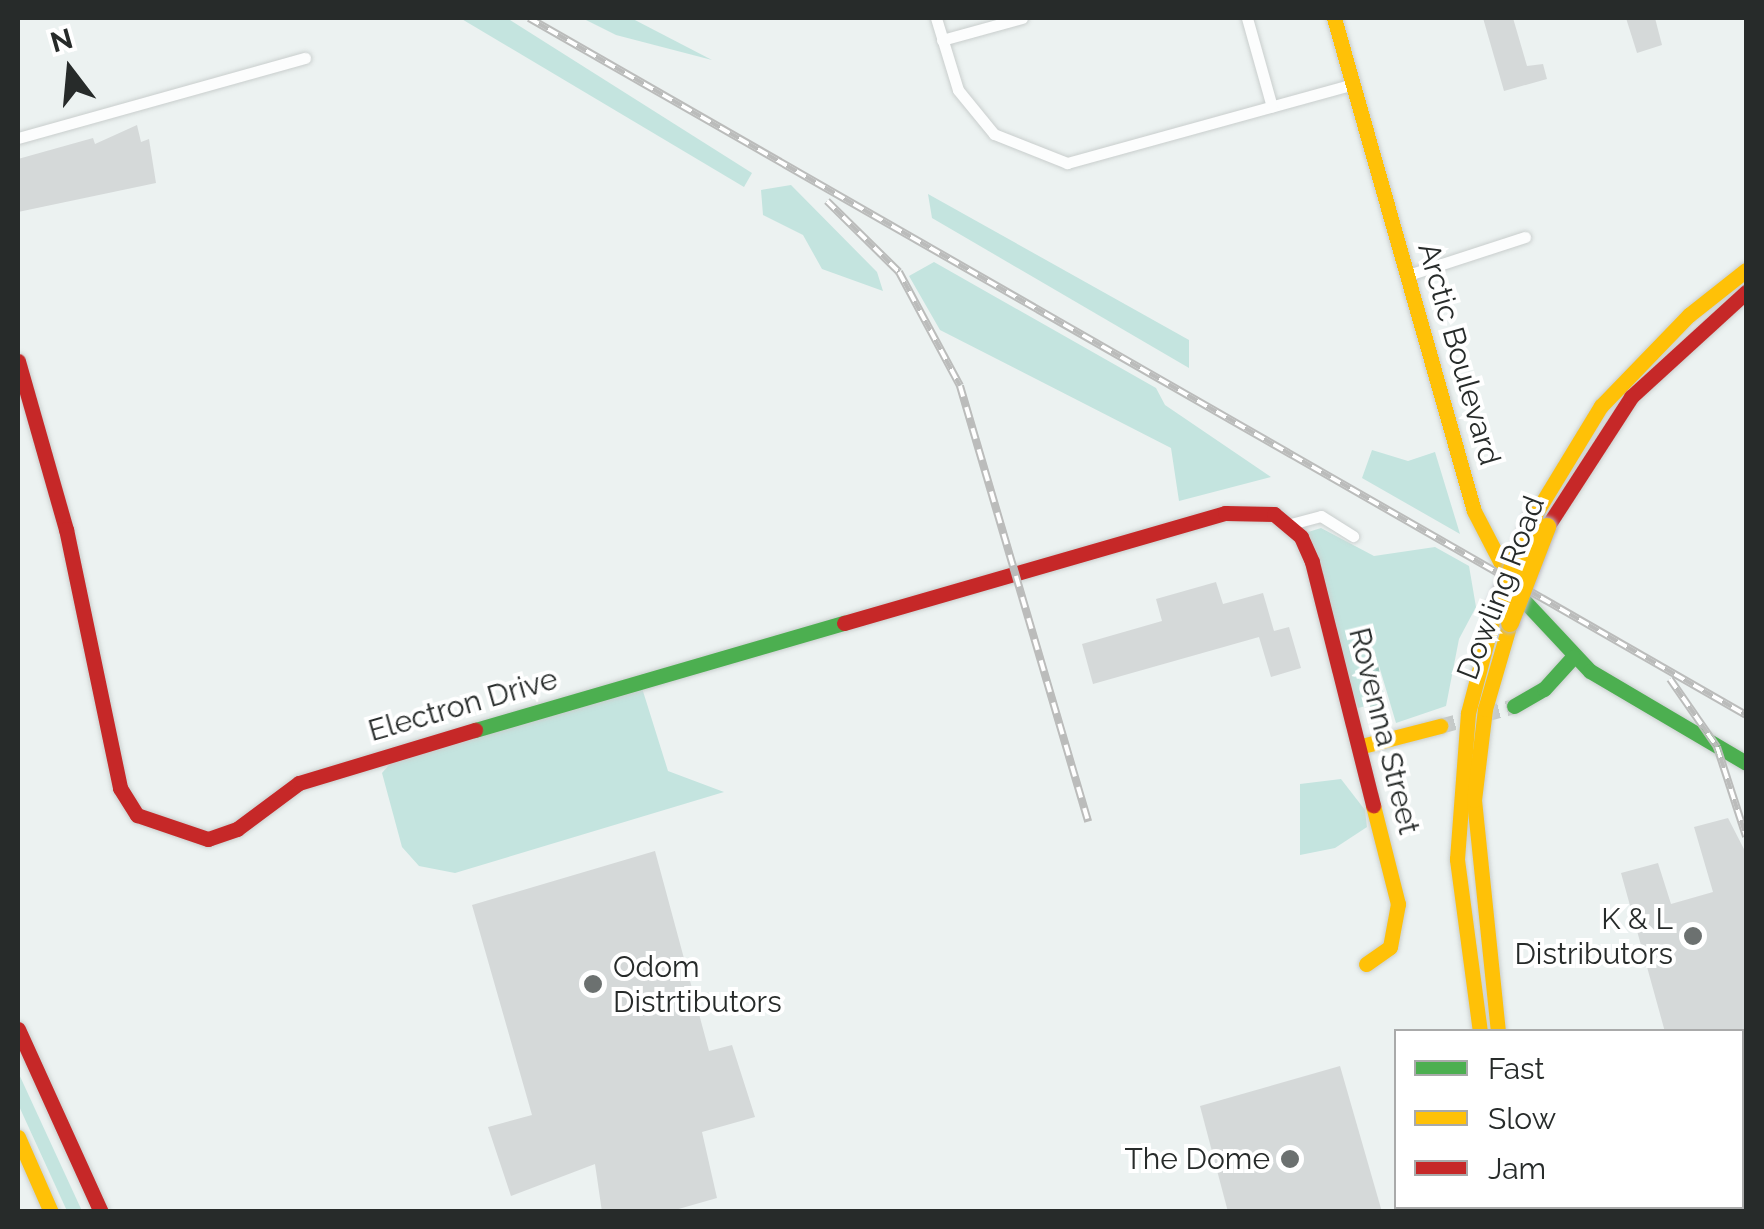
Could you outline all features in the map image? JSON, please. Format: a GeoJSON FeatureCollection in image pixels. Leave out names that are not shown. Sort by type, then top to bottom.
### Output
{"type":"FeatureCollection","features":[{"type":"Feature","properties":{"kind":"main road","name":"Arctic Boulevard"},"geometry":{"type":"LineString","coordinates":[[1334,18],[1494,560],[1572,657],[1746,763]]}},
{"type":"Feature","properties":{"kind":"main road","name":"Dowling Road"},"geometry":{"type":"LineString","coordinates":[[1480,1029],[1457,860],[1471,696],[1496,607],[1602,406],[1689,315],[1746,270]]}},
{"type":"Feature","properties":{"kind":"main road","name":"Dowling Road"},"geometry":{"type":"LineString","coordinates":[[1498,1029],[1474,800],[1492,674],[1540,522],[1631,397],[1746,292]]}},
{"type":"Feature","properties":{"kind":"main road","name":"Electron Drive"},"geometry":{"type":"LineString","coordinates":[[18,361],[66,528],[120,788],[137,816],[208,838],[237,829],[299,783],[382,757],[1225,513],[1280,520]]}},
{"type":"Feature","properties":{"kind":"main road","name":"Rovenna Street"},"geometry":{"type":"LineString","coordinates":[[1280,520],[1312,562],[1362,746],[1398,904],[1390,947],[1366,964]]}},
{"type":"Feature","properties":{"kind":"main road"},"geometry":{"type":"LineString","coordinates":[[1514,706],[1544,689],[1572,657]]}},
{"type":"Feature","properties":{"kind":"main road"},"geometry":{"type":"LineString","coordinates":[[1362,746],[1440,726]]}},
{"type":"Feature","properties":{"kind":"main road"},"geometry":{"type":"LineString","coordinates":[[18,1029],[101,1212]]}},
{"type":"Feature","properties":{"kind":"main road"},"geometry":{"type":"LineString","coordinates":[[18,1137],[52,1212]]}},
{"type":"Feature","properties":{"kind":"street"},"geometry":{"type":"LineString","coordinates":[[936,18],[958,90],[994,134],[1067,164],[1353,84]]}},
{"type":"Feature","properties":{"kind":"street"},"geometry":{"type":"LineString","coordinates":[[942,40],[1022,18]]}},
{"type":"Feature","properties":{"kind":"street"},"geometry":{"type":"LineString","coordinates":[[1247,18],[1272,107]]}},
{"type":"Feature","properties":{"kind":"street"},"geometry":{"type":"LineString","coordinates":[[18,138],[304,58]]}},
{"type":"Feature","properties":{"kind":"street"},"geometry":{"type":"LineString","coordinates":[[1408,275],[1524,236]]}},
{"type":"Feature","properties":{"kind":"street"},"geometry":{"type":"LineString","coordinates":[[1280,520],[1321,516],[1352,536]]}},
{"type":"Feature","properties":{"kind":"shaded area"},"geometry":{"type":"Polygon","coordinates":[[[460,18],[507,18],[752,173],[744,187],[460,18]]]}},
{"type":"Feature","properties":{"kind":"shaded area"},"geometry":{"type":"Polygon","coordinates":[[[582,18],[631,18],[712,60],[616,35],[582,18]]]}},
{"type":"Feature","properties":{"kind":"shaded area"},"geometry":{"type":"Polygon","coordinates":[[[791,185],[877,272],[883,291],[822,269],[803,235],[763,215],[761,190],[791,185]]]}},
{"type":"Feature","properties":{"kind":"shaded area"},"geometry":{"type":"Polygon","coordinates":[[[928,194],[1189,340],[1189,368],[932,218],[928,194]]]}},
{"type":"Feature","properties":{"kind":"shaded area"},"geometry":{"type":"Polygon","coordinates":[[[934,262],[1156,388],[1165,405],[1271,477],[1179,501],[1171,448],[940,330],[909,276],[934,262]]]}},
{"type":"Feature","properties":{"kind":"shaded area"},"geometry":{"type":"Polygon","coordinates":[[[1372,450],[1408,461],[1435,452],[1460,534],[1362,478],[1372,450]]]}},
{"type":"Feature","properties":{"kind":"shaded area"},"geometry":{"type":"Polygon","coordinates":[[[1321,528],[1374,556],[1435,547],[1469,566],[1476,607],[1459,639],[1446,706],[1396,723],[1377,659],[1363,663],[1366,706],[1358,708],[1305,533],[1321,528]]]}},
{"type":"Feature","properties":{"kind":"shaded area"},"geometry":{"type":"Polygon","coordinates":[[[1370,657],[1377,659],[1386,706],[1372,718],[1363,663],[1370,657]]]}},
{"type":"Feature","properties":{"kind":"shaded area"},"geometry":{"type":"Polygon","coordinates":[[[642,688],[668,771],[724,792],[455,873],[419,866],[402,847],[382,773],[396,757],[642,688]]]}},
{"type":"Feature","properties":{"kind":"shaded area"},"geometry":{"type":"Polygon","coordinates":[[[1341,779],[1365,810],[1367,827],[1335,848],[1300,855],[1300,784],[1341,779]]]}},
{"type":"Feature","properties":{"kind":"shaded area"},"geometry":{"type":"Polygon","coordinates":[[[18,1072],[82,1211],[67,1211],[18,1104],[18,1072]]]}},
{"type":"Feature","properties":{"kind":"building"},"geometry":{"type":"Polygon","coordinates":[[[1483,18],[1513,18],[1527,66],[1543,64],[1547,79],[1504,91],[1483,18]]]}},
{"type":"Feature","properties":{"kind":"building"},"geometry":{"type":"Polygon","coordinates":[[[1626,18],[1655,18],[1662,45],[1637,53],[1626,18]]]}},
{"type":"Feature","properties":{"kind":"building"},"geometry":{"type":"Polygon","coordinates":[[[137,125],[141,142],[149,139],[156,183],[18,212],[18,159],[93,138],[95,144],[137,125]]]}},
{"type":"Feature","properties":{"kind":"building"},"geometry":{"type":"Polygon","coordinates":[[[1216,582],[1223,604],[1263,593],[1274,631],[1289,627],[1301,668],[1271,677],[1259,637],[1093,684],[1082,644],[1162,621],[1156,599],[1216,582]]]}},
{"type":"Feature","properties":{"kind":"building","name":"K & L Distributors"},"geometry":{"type":"Polygon","coordinates":[[[1728,818],[1746,853],[1746,1032],[1664,1029],[1621,873],[1658,863],[1671,904],[1713,892],[1694,827],[1728,818]]]}},
{"type":"Feature","properties":{"kind":"building","name":"Odom Distrtibutors"},"geometry":{"type":"Polygon","coordinates":[[[655,851],[709,1051],[732,1045],[755,1117],[702,1132],[717,1198],[668,1212],[602,1212],[595,1164],[511,1196],[488,1127],[532,1115],[472,905],[655,851]]]}},
{"type":"Feature","properties":{"kind":"building","name":"The Dome"},"geometry":{"type":"Polygon","coordinates":[[[1340,1066],[1382,1212],[1228,1212],[1200,1106],[1340,1066]]]}},
{"type":"Feature","properties":{"kind":"tunnel"},"geometry":{"type":"LineString","coordinates":[[1440,726],[1514,706]]}},
{"type":"Feature","properties":{"kind":"railway"},"geometry":{"type":"LineString","coordinates":[[529,18],[1746,715]]}},
{"type":"Feature","properties":{"kind":"railway"},"geometry":{"type":"LineString","coordinates":[[827,201],[899,272],[960,386],[1088,822]]}},
{"type":"Feature","properties":{"kind":"railway"},"geometry":{"type":"LineString","coordinates":[[1670,679],[1717,747],[1746,836]]}},
{"type":"Feature","properties":{"kind":"traffic: fast"},"geometry":{"type":"LineString","coordinates":[[1516,592],[1590,671],[1746,763]]}},
{"type":"Feature","properties":{"kind":"traffic: fast"},"geometry":{"type":"LineString","coordinates":[[475,730],[844,623]]}},
{"type":"Feature","properties":{"kind":"traffic: fast"},"geometry":{"type":"LineString","coordinates":[[1514,706],[1544,689],[1573,657]]}},
{"type":"Feature","properties":{"kind":"traffic: slow"},"geometry":{"type":"LineString","coordinates":[[1334,18],[1474,511],[1516,592]]}},
{"type":"Feature","properties":{"kind":"traffic: slow"},"geometry":{"type":"LineString","coordinates":[[1534,516],[1601,406],[1689,315],[1746,270]]}},
{"type":"Feature","properties":{"kind":"traffic: slow"},"geometry":{"type":"LineString","coordinates":[[1496,607],[1534,516]]}},
{"type":"Feature","properties":{"kind":"traffic: slow"},"geometry":{"type":"LineString","coordinates":[[1510,623],[1547,527]]}},
{"type":"Feature","properties":{"kind":"traffic: slow"},"geometry":{"type":"LineString","coordinates":[[1480,1029],[1457,859],[1468,713],[1496,607]]}},
{"type":"Feature","properties":{"kind":"traffic: slow"},"geometry":{"type":"LineString","coordinates":[[1498,1029],[1474,800],[1485,709],[1510,623]]}},
{"type":"Feature","properties":{"kind":"traffic: slow"},"geometry":{"type":"LineString","coordinates":[[1362,746],[1440,726]]}},
{"type":"Feature","properties":{"kind":"traffic: slow"},"geometry":{"type":"LineString","coordinates":[[1366,964],[1390,947],[1398,904],[1373,805]]}},
{"type":"Feature","properties":{"kind":"traffic: slow"},"geometry":{"type":"LineString","coordinates":[[18,1137],[51,1212]]}},
{"type":"Feature","properties":{"kind":"traffic: jam"},"geometry":{"type":"LineString","coordinates":[[1547,527],[1631,397],[1746,292]]}},
{"type":"Feature","properties":{"kind":"traffic: jam"},"geometry":{"type":"LineString","coordinates":[[18,361],[66,529],[120,788],[137,815],[208,839],[237,829],[299,783],[475,730]]}},
{"type":"Feature","properties":{"kind":"traffic: jam"},"geometry":{"type":"LineString","coordinates":[[844,623],[1225,513],[1274,514],[1301,537],[1312,562],[1373,805]]}},
{"type":"Feature","properties":{"kind":"traffic: jam"},"geometry":{"type":"LineString","coordinates":[[18,1029],[101,1212]]}},
{"type":"Feature","properties":{"kind":"place","name":"K & L Distributors"},"geometry":{"type":"Point","coordinates":[1693,936]}},
{"type":"Feature","properties":{"kind":"place","name":"Odom Distrtibutors"},"geometry":{"type":"Point","coordinates":[593,984]}},
{"type":"Feature","properties":{"kind":"place","name":"The Dome"},"geometry":{"type":"Point","coordinates":[1290,1159]}}]}
